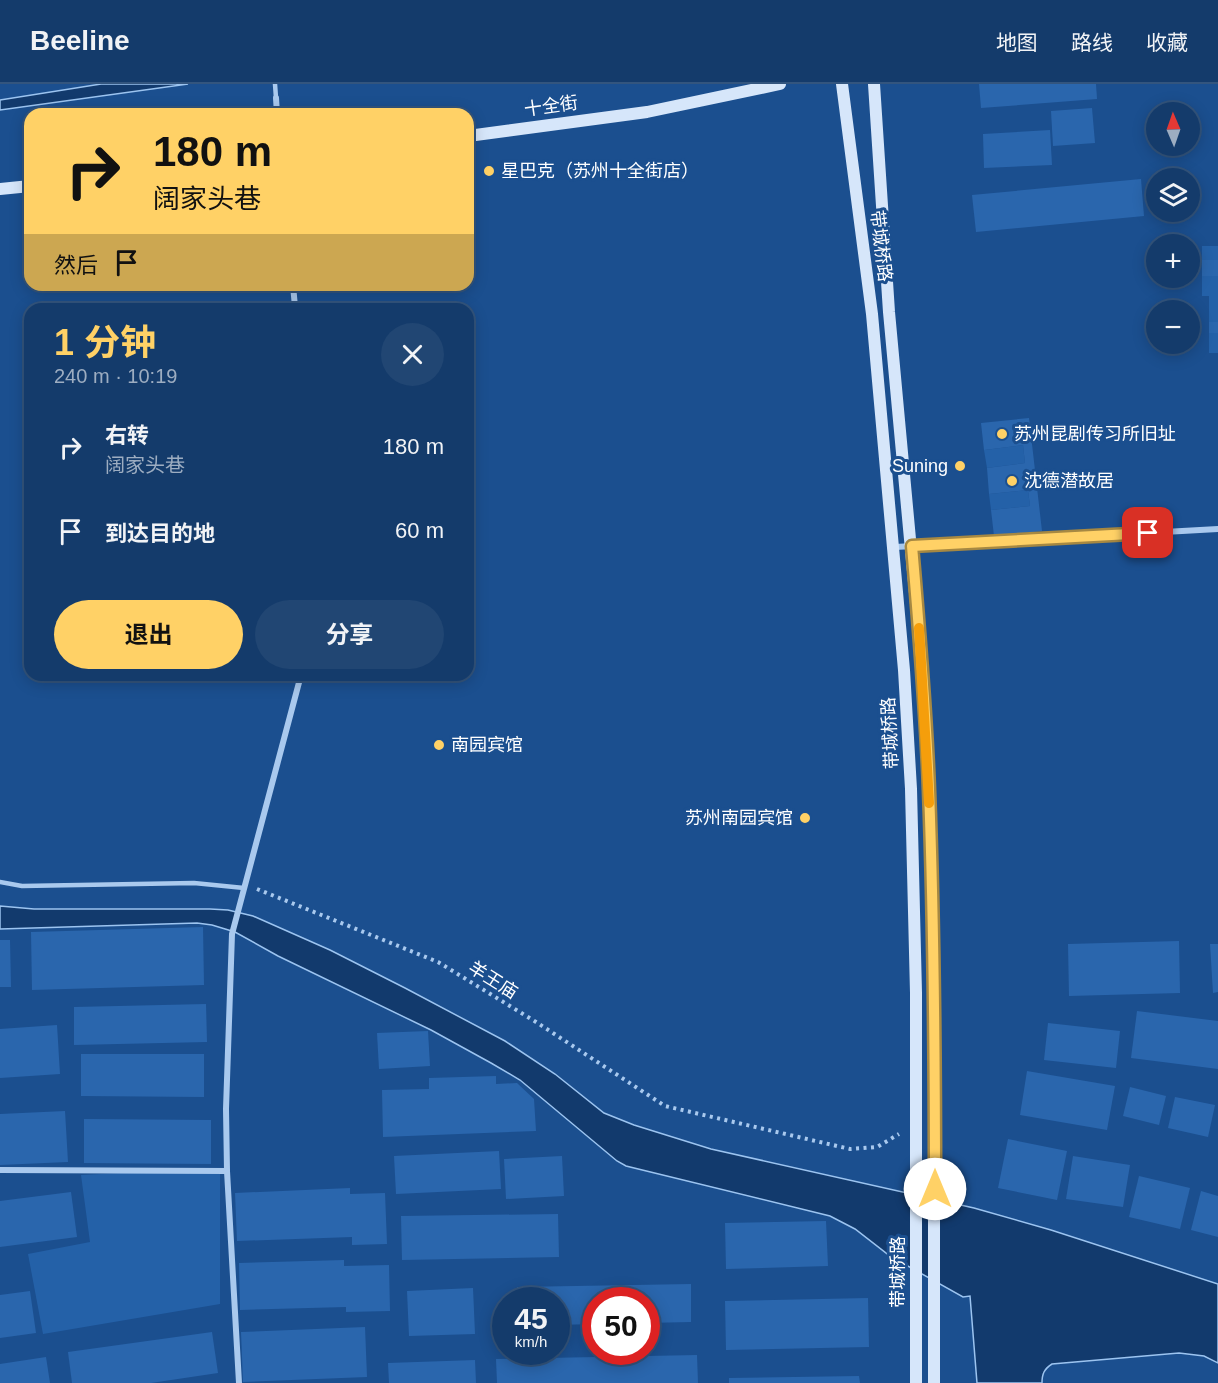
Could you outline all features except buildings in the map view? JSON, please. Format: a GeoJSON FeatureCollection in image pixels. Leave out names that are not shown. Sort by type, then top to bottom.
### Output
{"type":"FeatureCollection","features":[{"type":"Feature","properties":{"kind":"main road","name":"十全街"},"geometry":{"type":"LineString","coordinates":[[474,135],[647,112],[780,84]]}},
{"type":"Feature","properties":{"kind":"main road","name":"带城桥路"},"geometry":{"type":"LineString","coordinates":[[842,84],[872,314],[895,547],[911,789],[916,993],[916,1383]]}},
{"type":"Feature","properties":{"kind":"main road","name":"带城桥路"},"geometry":{"type":"LineString","coordinates":[[874,84],[890,312],[922,669],[929,788],[935,1100],[934,1383]]}},
{"type":"Feature","properties":{"kind":"main road"},"geometry":{"type":"LineString","coordinates":[[0,189],[24,187]]}},
{"type":"Feature","properties":{"kind":"street"},"geometry":{"type":"LineString","coordinates":[[276,98],[277,108]]}},
{"type":"Feature","properties":{"kind":"street"},"geometry":{"type":"LineString","coordinates":[[895,547],[1218,529]]}},
{"type":"Feature","properties":{"kind":"street"},"geometry":{"type":"LineString","coordinates":[[239,1383],[227,1171],[226,1109],[232,934],[299,681]]}},
{"type":"Feature","properties":{"kind":"street"},"geometry":{"type":"LineString","coordinates":[[0,1170],[227,1171]]}},
{"type":"Feature","properties":{"kind":"lane"},"geometry":{"type":"LineString","coordinates":[[275,84],[276,98]]}},
{"type":"Feature","properties":{"kind":"lane"},"geometry":{"type":"LineString","coordinates":[[0,882],[22,886],[194,883],[244,888]]}},
{"type":"Feature","properties":{"kind":"path","name":"羊王庙"},"geometry":{"type":"LineString","coordinates":[[244,888],[261,889],[438,962],[536,1022],[665,1106],[850,1149],[878,1147],[899,1133]]}},
{"type":"Feature","properties":{"kind":"shaded area"},"geometry":{"type":"Polygon","coordinates":[[[101,84],[188,84],[0,110],[0,100],[101,84]]]}},
{"type":"Feature","properties":{"kind":"shaded area"},"geometry":{"type":"Polygon","coordinates":[[[1202,246],[1218,246],[1218,353],[1209,353],[1209,296],[1202,296],[1202,246]]]}},
{"type":"Feature","properties":{"kind":"shaded area"},"geometry":{"type":"Polygon","coordinates":[[[1023,445],[1025,463],[987,468],[984,450],[1023,445]]]}},
{"type":"Feature","properties":{"kind":"shaded area"},"geometry":{"type":"Polygon","coordinates":[[[1028,490],[1030,506],[991,510],[989,494],[1028,490]]]}},
{"type":"Feature","properties":{"kind":"shaded area"},"geometry":{"type":"Polygon","coordinates":[[[0,906],[34,909],[210,909],[228,910],[253,916],[330,950],[505,1041],[555,1074],[604,1113],[634,1125],[711,1149],[974,1208],[1051,1230],[1218,1284],[1218,1363],[1204,1356],[1179,1353],[1052,1364],[1044,1372],[1042,1383],[977,1383],[970,1296],[963,1297],[890,1256],[855,1229],[830,1216],[626,1166],[520,1080],[431,1030],[278,956],[235,932],[197,923],[0,929],[0,906]]]}},
{"type":"Feature","properties":{"kind":"shaded area"},"geometry":{"type":"Polygon","coordinates":[[[220,1168],[220,1304],[43,1334],[28,1254],[90,1242],[81,1175],[220,1168]]]}},
{"type":"Feature","properties":{"kind":"slow traffic"},"geometry":{"type":"LineString","coordinates":[[919,628],[929,803]]}},
{"type":"Feature","properties":{"kind":"place","name":"星巴克（苏州十全街店）"},"geometry":{"type":"Point","coordinates":[489,171]}},
{"type":"Feature","properties":{"kind":"place","name":"苏州昆剧传习所旧址"},"geometry":{"type":"Point","coordinates":[1002,434]}},
{"type":"Feature","properties":{"kind":"place","name":"Suning"},"geometry":{"type":"Point","coordinates":[960,466]}},
{"type":"Feature","properties":{"kind":"place","name":"沈德潜故居"},"geometry":{"type":"Point","coordinates":[1012,481]}},
{"type":"Feature","properties":{"kind":"place","name":"南园宾馆"},"geometry":{"type":"Point","coordinates":[439,745]}},
{"type":"Feature","properties":{"kind":"place","name":"苏州南园宾馆"},"geometry":{"type":"Point","coordinates":[805,818]}},
{"type":"Feature","properties":{"kind":"route"},"geometry":{"type":"LineString","coordinates":[[935,1189],[934,992],[929,788],[912,546],[1148,533]]}}]}
